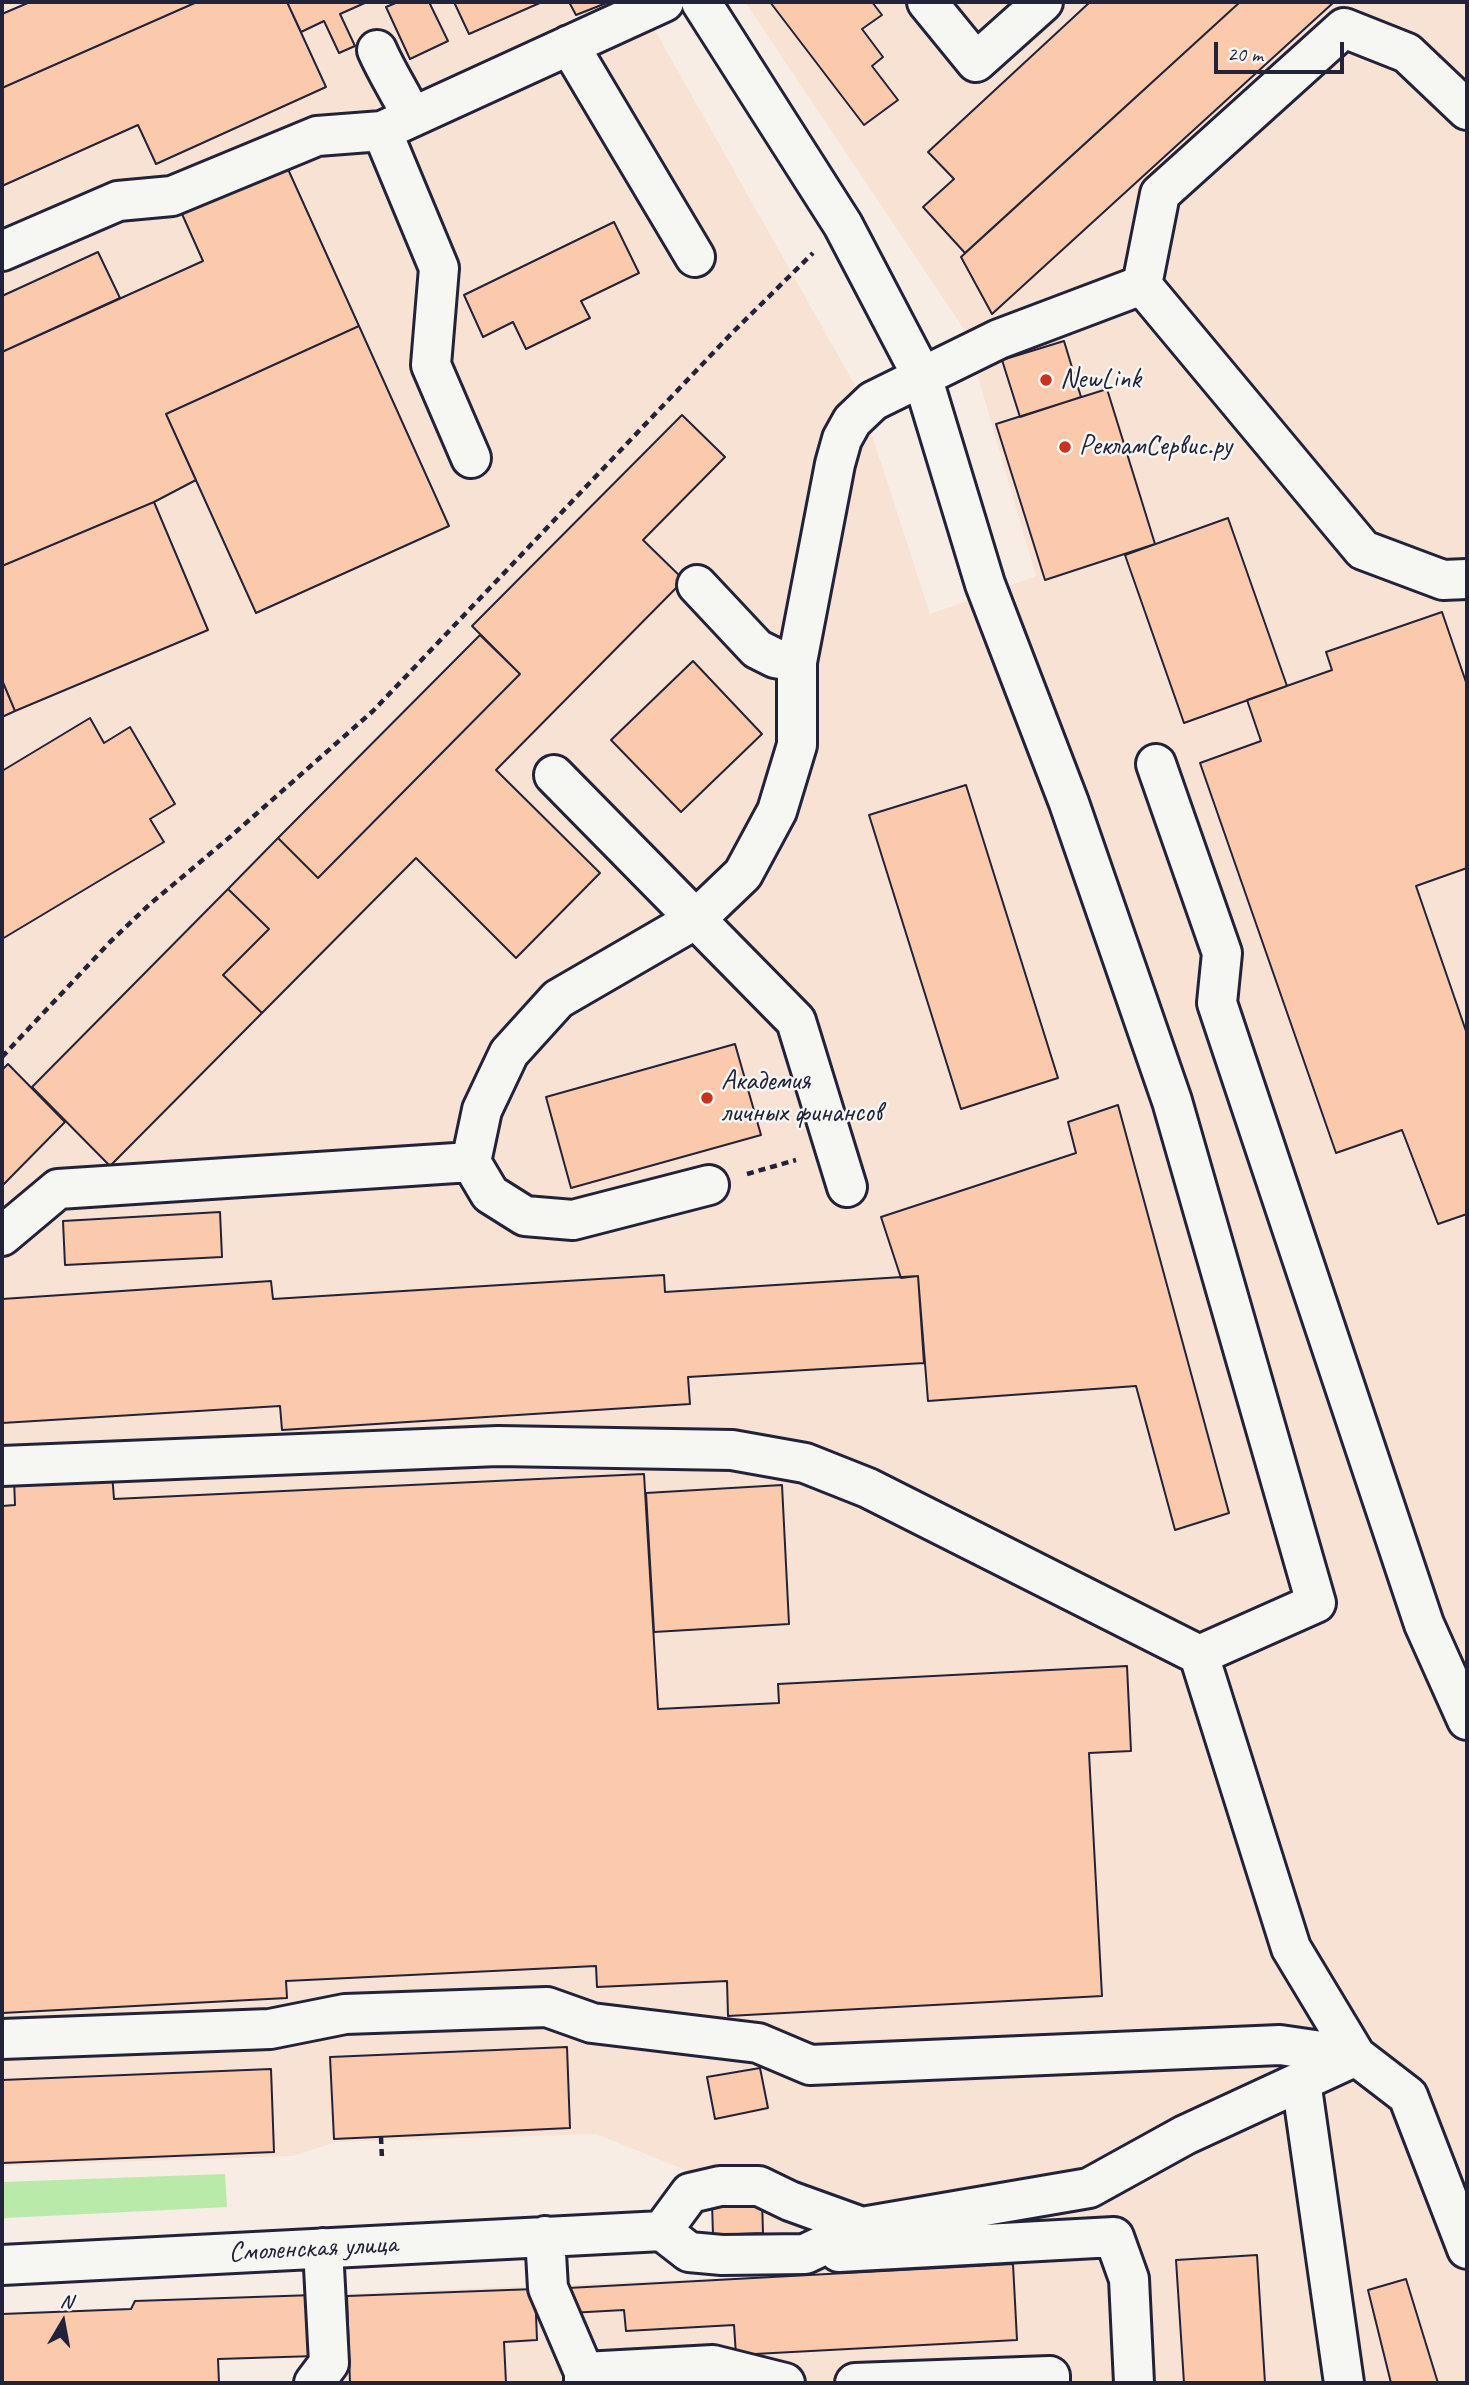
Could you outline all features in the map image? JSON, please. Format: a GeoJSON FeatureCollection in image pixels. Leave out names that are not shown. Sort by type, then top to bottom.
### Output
{"type":"FeatureCollection","features":[{"type":"Feature","properties":{"kind":"street"},"geometry":{"type":"LineString","coordinates":[[2,251],[118,201],[172,196],[317,136],[397,124],[664,2]]}},
{"type":"Feature","properties":{"kind":"street"},"geometry":{"type":"LineString","coordinates":[[701,2],[844,225],[922,376],[985,584],[1069,803],[1172,1101],[1317,1603],[1199,1655]]}},
{"type":"Feature","properties":{"kind":"street"},"geometry":{"type":"LineString","coordinates":[[928,2],[976,62],[1042,2]]}},
{"type":"Feature","properties":{"kind":"street"},"geometry":{"type":"LineString","coordinates":[[1142,285],[1160,194],[1344,28],[1407,53],[1467,110]]}},
{"type":"Feature","properties":{"kind":"street"},"geometry":{"type":"LineString","coordinates":[[569,45],[695,257]]}},
{"type":"Feature","properties":{"kind":"street"},"geometry":{"type":"LineString","coordinates":[[377,50],[390,80],[399,89],[397,124],[439,268],[431,366],[471,458]]}},
{"type":"Feature","properties":{"kind":"street"},"geometry":{"type":"LineString","coordinates":[[709,1185],[573,1220],[525,1216],[490,1194],[471,1162],[482,1110],[509,1053],[558,999],[696,919],[743,874],[777,811],[797,745],[797,662],[835,464],[842,439],[852,421],[873,401],[999,339],[1142,285]]}},
{"type":"Feature","properties":{"kind":"street"},"geometry":{"type":"LineString","coordinates":[[1142,285],[1363,550],[1443,580],[1467,579]]}},
{"type":"Feature","properties":{"kind":"street"},"geometry":{"type":"LineString","coordinates":[[697,585],[757,649],[775,658],[797,662]]}},
{"type":"Feature","properties":{"kind":"street"},"geometry":{"type":"LineString","coordinates":[[1156,764],[1222,953],[1217,1003],[1424,1624],[1467,1720]]}},
{"type":"Feature","properties":{"kind":"street"},"geometry":{"type":"LineString","coordinates":[[554,775],[796,1021],[847,1187]]}},
{"type":"Feature","properties":{"kind":"street"},"geometry":{"type":"LineString","coordinates":[[2,1236],[58,1189],[471,1162]]}},
{"type":"Feature","properties":{"kind":"street"},"geometry":{"type":"LineString","coordinates":[[2,1466],[498,1446],[732,1450],[805,1462],[868,1488],[1199,1655],[1291,1948],[1356,2056],[1408,2096],[1467,2249]]}},
{"type":"Feature","properties":{"kind":"street"},"geometry":{"type":"LineString","coordinates":[[2,2039],[270,2029],[345,2014],[547,2007],[592,2023],[758,2043],[810,2065],[1280,2045],[1356,2056]]}},
{"type":"Feature","properties":{"kind":"street"},"geometry":{"type":"LineString","coordinates":[[805,2254],[862,2227],[1089,2188],[1185,2134],[1356,2056]]}},
{"type":"Feature","properties":{"kind":"street"},"geometry":{"type":"LineString","coordinates":[[1301,2081],[1344,2383]]}},
{"type":"Feature","properties":{"kind":"street"},"geometry":{"type":"LineString","coordinates":[[862,2227],[790,2202],[759,2186],[720,2186],[690,2193],[643,2232],[689,2252],[722,2255],[805,2254],[1114,2237],[1129,2279],[1134,2383]]}},
{"type":"Feature","properties":{"kind":"street","name":"Смоленская улица"},"geometry":{"type":"LineString","coordinates":[[2,2265],[643,2232]]}},
{"type":"Feature","properties":{"kind":"street"},"geometry":{"type":"LineString","coordinates":[[545,2236],[548,2288],[584,2378],[713,2365],[766,2381]]}},
{"type":"Feature","properties":{"kind":"street"},"geometry":{"type":"LineString","coordinates":[[314,2383],[329,2364],[323,2248]]}},
{"type":"Feature","properties":{"kind":"street"},"geometry":{"type":"LineString","coordinates":[[855,2383],[1049,2376],[1050,2383]]}},
{"type":"Feature","properties":{"kind":"path"},"geometry":{"type":"LineString","coordinates":[[2,1057],[110,942],[150,904],[373,711],[768,295],[844,225]]}},
{"type":"Feature","properties":{"kind":"path"},"geometry":{"type":"LineString","coordinates":[[709,1185],[835,1149]]}},
{"type":"Feature","properties":{"kind":"path"},"geometry":{"type":"LineString","coordinates":[[381,2137],[382,2159]]}},
{"type":"Feature","properties":{"kind":"shaded area"},"geometry":{"type":"Polygon","coordinates":[[[2,2],[639,2],[857,389],[930,614],[1036,576],[964,329],[745,2],[1467,2],[1467,2383],[335,2383],[340,2294],[724,2278],[718,2183],[596,2134],[336,2142],[292,2156],[2,2166],[2,2]]]}},
{"type":"Feature","properties":{"kind":"green space"},"geometry":{"type":"Polygon","coordinates":[[[225,2174],[227,2207],[5,2218],[2,2221],[2,2182],[225,2174]]]}},
{"type":"Feature","properties":{"kind":"building"},"geometry":{"type":"Polygon","coordinates":[[[30,2],[197,2],[2,88],[2,14],[30,2]]]}},
{"type":"Feature","properties":{"kind":"building"},"geometry":{"type":"Polygon","coordinates":[[[197,2],[287,2],[326,87],[156,164],[138,125],[2,186],[2,88],[197,2]]]}},
{"type":"Feature","properties":{"kind":"building"},"geometry":{"type":"Polygon","coordinates":[[[287,2],[367,2],[340,14],[355,46],[339,53],[324,21],[301,32],[287,2]]]}},
{"type":"Feature","properties":{"kind":"building"},"geometry":{"type":"Polygon","coordinates":[[[398,2],[429,2],[448,41],[410,59],[386,7],[398,2]]]}},
{"type":"Feature","properties":{"kind":"building"},"geometry":{"type":"Polygon","coordinates":[[[454,2],[542,2],[469,34],[454,2]]]}},
{"type":"Feature","properties":{"kind":"building"},"geometry":{"type":"Polygon","coordinates":[[[569,2],[609,2],[576,15],[569,2]]]}},
{"type":"Feature","properties":{"kind":"building"},"geometry":{"type":"Polygon","coordinates":[[[770,2],[872,2],[882,15],[862,29],[883,57],[872,66],[898,100],[864,125],[770,2]]]}},
{"type":"Feature","properties":{"kind":"building"},"geometry":{"type":"Polygon","coordinates":[[[1090,2],[1240,2],[965,253],[923,207],[954,179],[928,152],[1090,2]]]}},
{"type":"Feature","properties":{"kind":"building"},"geometry":{"type":"Polygon","coordinates":[[[1240,2],[1334,2],[992,314],[961,257],[1240,2]]]}},
{"type":"Feature","properties":{"kind":"building"},"geometry":{"type":"Polygon","coordinates":[[[287,167],[359,326],[166,414],[196,480],[154,502],[2,566],[2,352],[203,261],[182,214],[287,167]]]}},
{"type":"Feature","properties":{"kind":"building"},"geometry":{"type":"Polygon","coordinates":[[[614,222],[639,273],[581,301],[590,318],[526,349],[513,322],[483,337],[464,295],[614,222]]]}},
{"type":"Feature","properties":{"kind":"building"},"geometry":{"type":"Polygon","coordinates":[[[98,252],[120,298],[2,352],[2,296],[98,252]]]}},
{"type":"Feature","properties":{"kind":"building"},"geometry":{"type":"Polygon","coordinates":[[[359,326],[449,526],[256,613],[166,414],[359,326]]]}},
{"type":"Feature","properties":{"kind":"building"},"geometry":{"type":"Polygon","coordinates":[[[1064,341],[1081,397],[1020,417],[1002,360],[1064,341]]]}},
{"type":"Feature","properties":{"kind":"building"},"geometry":{"type":"Polygon","coordinates":[[[1107,389],[1155,544],[1045,580],[996,424],[1107,389]]]}},
{"type":"Feature","properties":{"kind":"building"},"geometry":{"type":"Polygon","coordinates":[[[682,415],[725,457],[643,540],[684,580],[496,770],[600,873],[516,958],[416,858],[262,1013],[223,975],[269,929],[228,889],[278,838],[318,878],[520,674],[472,626],[682,415]]]}},
{"type":"Feature","properties":{"kind":"building"},"geometry":{"type":"Polygon","coordinates":[[[154,502],[208,630],[15,711],[2,680],[2,566],[154,502]]]}},
{"type":"Feature","properties":{"kind":"building"},"geometry":{"type":"Polygon","coordinates":[[[1228,518],[1287,686],[1184,723],[1125,555],[1228,518]]]}},
{"type":"Feature","properties":{"kind":"building"},"geometry":{"type":"Polygon","coordinates":[[[1442,612],[1467,685],[1467,868],[1416,886],[1467,1034],[1467,1214],[1438,1224],[1402,1130],[1336,1153],[1200,763],[1261,741],[1247,700],[1332,670],[1326,652],[1442,612]]]}},
{"type":"Feature","properties":{"kind":"building"},"geometry":{"type":"Polygon","coordinates":[[[480,635],[520,674],[318,878],[278,838],[480,635]]]}},
{"type":"Feature","properties":{"kind":"building"},"geometry":{"type":"Polygon","coordinates":[[[693,661],[762,734],[681,812],[611,740],[693,661]]]}},
{"type":"Feature","properties":{"kind":"building"},"geometry":{"type":"Polygon","coordinates":[[[2,680],[15,711],[2,717],[2,680]]]}},
{"type":"Feature","properties":{"kind":"building"},"geometry":{"type":"Polygon","coordinates":[[[90,718],[104,743],[130,727],[175,804],[150,819],[164,842],[2,939],[2,771],[90,718]]]}},
{"type":"Feature","properties":{"kind":"building"},"geometry":{"type":"Polygon","coordinates":[[[966,785],[1058,1078],[961,1109],[869,815],[966,785]]]}},
{"type":"Feature","properties":{"kind":"building"},"geometry":{"type":"Polygon","coordinates":[[[228,889],[269,929],[223,975],[262,1013],[110,1166],[32,1087],[228,889]]]}},
{"type":"Feature","properties":{"kind":"building"},"geometry":{"type":"Polygon","coordinates":[[[735,1044],[761,1135],[571,1188],[546,1097],[735,1044]]]}},
{"type":"Feature","properties":{"kind":"building"},"geometry":{"type":"Polygon","coordinates":[[[8,1064],[65,1122],[2,1186],[2,1070],[8,1064]]]}},
{"type":"Feature","properties":{"kind":"building"},"geometry":{"type":"Polygon","coordinates":[[[1118,1105],[1229,1513],[1175,1530],[1136,1386],[928,1401],[918,1276],[901,1278],[881,1217],[1076,1153],[1068,1122],[1118,1105]]]}},
{"type":"Feature","properties":{"kind":"building"},"geometry":{"type":"Polygon","coordinates":[[[220,1212],[222,1257],[65,1265],[63,1221],[220,1212]]]}},
{"type":"Feature","properties":{"kind":"building"},"geometry":{"type":"Polygon","coordinates":[[[664,1275],[665,1292],[918,1276],[924,1363],[688,1377],[690,1404],[282,1430],[280,1406],[2,1423],[2,1299],[271,1281],[273,1299],[664,1275]]]}},
{"type":"Feature","properties":{"kind":"building"},"geometry":{"type":"Polygon","coordinates":[[[112,1473],[114,1499],[644,1474],[658,1709],[779,1703],[778,1684],[1127,1666],[1131,1751],[1089,1753],[1102,1996],[728,2016],[727,1981],[597,1987],[596,1966],[286,1981],[287,1998],[2,2013],[2,1506],[15,1505],[14,1479],[112,1473]]]}},
{"type":"Feature","properties":{"kind":"building"},"geometry":{"type":"Polygon","coordinates":[[[782,1485],[789,1624],[654,1632],[646,1493],[782,1485]]]}},
{"type":"Feature","properties":{"kind":"building"},"geometry":{"type":"Polygon","coordinates":[[[567,2047],[570,2128],[334,2139],[330,2057],[567,2047]]]}},
{"type":"Feature","properties":{"kind":"building"},"geometry":{"type":"Polygon","coordinates":[[[760,2068],[768,2108],[715,2119],[707,2077],[760,2068]]]}},
{"type":"Feature","properties":{"kind":"building"},"geometry":{"type":"Polygon","coordinates":[[[271,2069],[274,2152],[2,2163],[2,2080],[271,2069]]]}},
{"type":"Feature","properties":{"kind":"building"},"geometry":{"type":"Polygon","coordinates":[[[762,2200],[763,2233],[713,2235],[712,2202],[762,2200]]]}},
{"type":"Feature","properties":{"kind":"building"},"geometry":{"type":"Polygon","coordinates":[[[1257,2255],[1265,2383],[1184,2383],[1176,2260],[1257,2255]]]}},
{"type":"Feature","properties":{"kind":"building"},"geometry":{"type":"Polygon","coordinates":[[[1013,2264],[1017,2340],[736,2355],[734,2325],[626,2331],[624,2310],[569,2313],[568,2288],[1013,2264]]]}},
{"type":"Feature","properties":{"kind":"building"},"geometry":{"type":"Polygon","coordinates":[[[1406,2279],[1438,2383],[1391,2383],[1368,2290],[1406,2279]]]}},
{"type":"Feature","properties":{"kind":"building"},"geometry":{"type":"Polygon","coordinates":[[[535,2289],[537,2340],[504,2342],[506,2383],[350,2383],[347,2296],[535,2289]]]}},
{"type":"Feature","properties":{"kind":"building"},"geometry":{"type":"Polygon","coordinates":[[[314,2295],[316,2356],[218,2359],[219,2383],[2,2383],[2,2314],[131,2309],[135,2301],[314,2295]]]}},
{"type":"Feature","properties":{"kind":"place","name":"NewLink"},"geometry":{"type":"Point","coordinates":[1046,380]}},
{"type":"Feature","properties":{"kind":"place","name":"РекламСервис.ру"},"geometry":{"type":"Point","coordinates":[1065,447]}},
{"type":"Feature","properties":{"kind":"place","name":"Академия личных финансов"},"geometry":{"type":"Point","coordinates":[707,1098]}}]}
